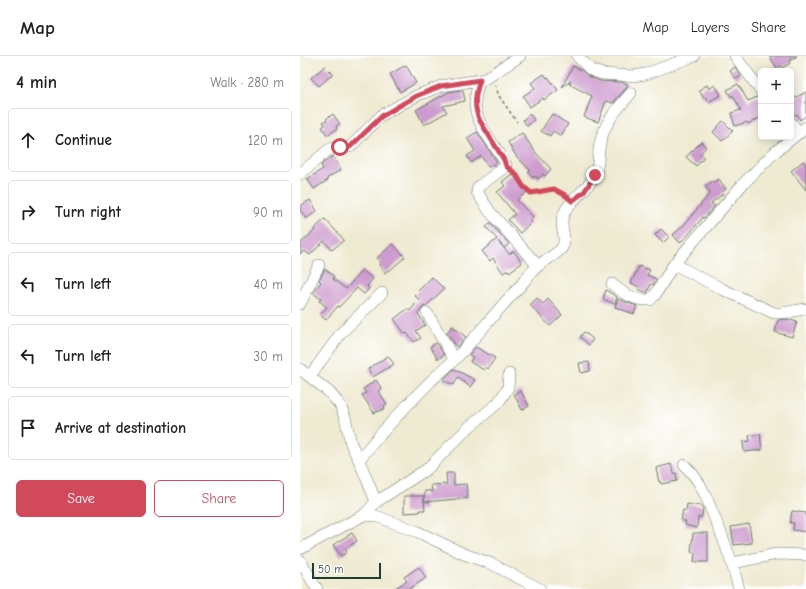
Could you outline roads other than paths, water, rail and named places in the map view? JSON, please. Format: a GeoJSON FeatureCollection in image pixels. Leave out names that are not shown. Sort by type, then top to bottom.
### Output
{"type":"FeatureCollection","features":[{"type":"Feature","properties":{"kind":"street"},"geometry":{"type":"LineString","coordinates":[[300,174],[327,151],[333,148],[350,147],[382,116],[416,96],[441,86],[480,80],[520,56]]}},
{"type":"Feature","properties":{"kind":"street"},"geometry":{"type":"LineString","coordinates":[[577,56],[591,70],[602,74],[633,76],[646,74],[694,56]]}},
{"type":"Feature","properties":{"kind":"street"},"geometry":{"type":"LineString","coordinates":[[735,56],[758,87]]}},
{"type":"Feature","properties":{"kind":"street"},"geometry":{"type":"LineString","coordinates":[[480,80],[475,101],[477,114],[506,166],[478,187],[476,192],[490,212],[538,266]]}},
{"type":"Feature","properties":{"kind":"street"},"geometry":{"type":"LineString","coordinates":[[359,460],[399,413],[454,359],[486,324],[506,299],[538,266],[558,252],[562,247],[564,240],[561,226],[563,214],[572,201],[584,192],[595,175],[597,170],[599,145],[606,126],[613,114],[631,93]]}},
{"type":"Feature","properties":{"kind":"street"},"geometry":{"type":"LineString","coordinates":[[612,284],[621,292],[640,301],[650,300],[655,295],[674,264],[750,176],[775,152],[803,130],[794,125]]}},
{"type":"Feature","properties":{"kind":"street"},"geometry":{"type":"LineString","coordinates":[[674,264],[722,289],[774,313],[782,314],[798,309],[806,309]]}},
{"type":"Feature","properties":{"kind":"street"},"geometry":{"type":"LineString","coordinates":[[300,304],[319,265]]}},
{"type":"Feature","properties":{"kind":"street"},"geometry":{"type":"LineString","coordinates":[[310,376],[341,333],[382,293]]}},
{"type":"Feature","properties":{"kind":"street"},"geometry":{"type":"LineString","coordinates":[[427,313],[454,359]]}},
{"type":"Feature","properties":{"kind":"street"},"geometry":{"type":"LineString","coordinates":[[300,369],[329,392],[340,406],[345,417],[350,444],[359,460],[376,502]]}},
{"type":"Feature","properties":{"kind":"street"},"geometry":{"type":"LineString","coordinates":[[300,550],[352,523],[364,515],[376,502],[427,469],[468,428],[498,403],[508,388],[509,374]]}},
{"type":"Feature","properties":{"kind":"street"},"geometry":{"type":"LineString","coordinates":[[684,465],[700,482],[733,563],[739,589]]}},
{"type":"Feature","properties":{"kind":"street"},"geometry":{"type":"LineString","coordinates":[[364,515],[376,516],[416,531],[464,554],[492,564],[540,589]]}},
{"type":"Feature","properties":{"kind":"street"},"geometry":{"type":"LineString","coordinates":[[733,563],[777,554],[806,555]]}},
{"type":"Feature","properties":{"kind":"street"},"geometry":{"type":"LineString","coordinates":[[300,560],[317,589]]}}]}
